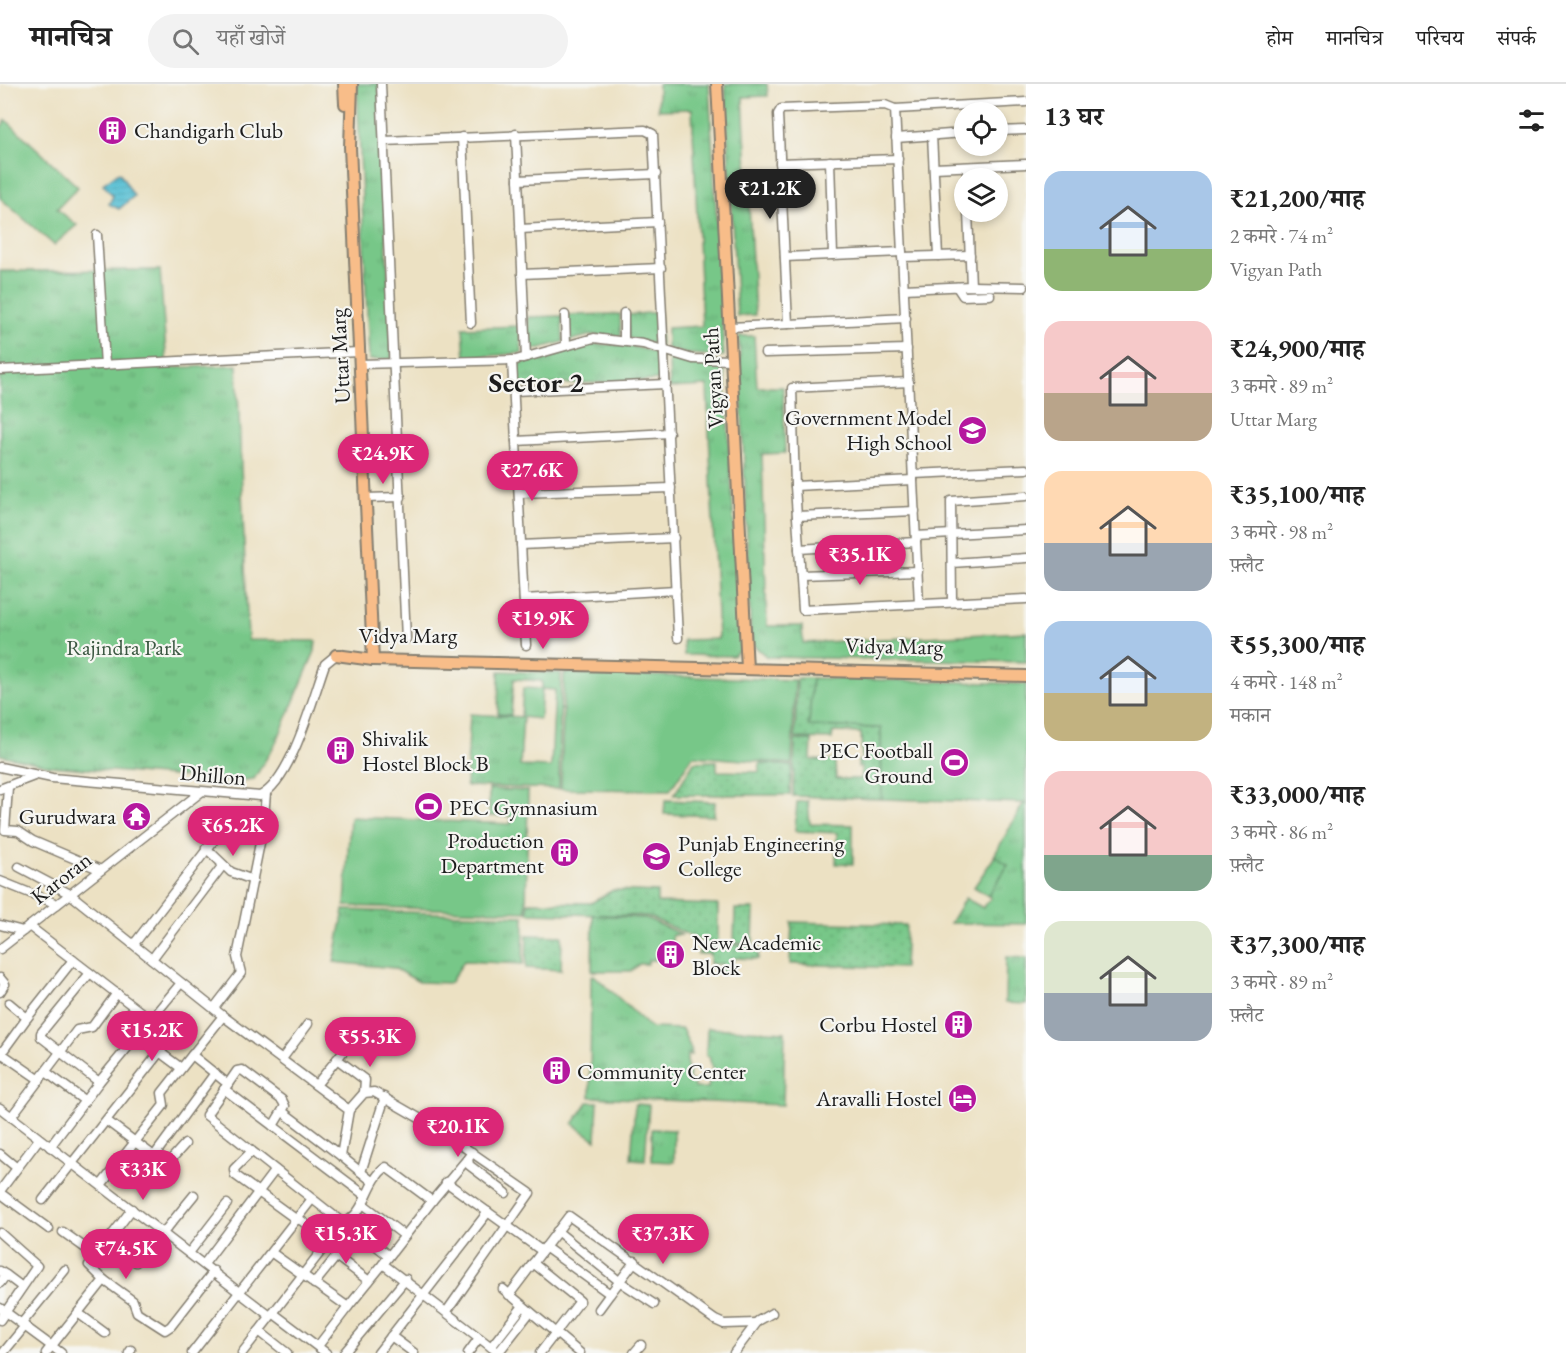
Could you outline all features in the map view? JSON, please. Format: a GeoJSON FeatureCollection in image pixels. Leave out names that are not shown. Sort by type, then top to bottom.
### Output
{"type":"FeatureCollection","features":[{"type":"Feature","properties":{"kind":"main road","name":"Uttar Marg"},"geometry":{"type":"LineString","coordinates":[[344,84],[346,113],[349,122]]}},
{"type":"Feature","properties":{"kind":"main road","name":"Uttar Marg"},"geometry":{"type":"LineString","coordinates":[[352,84],[349,122],[373,656]]}},
{"type":"Feature","properties":{"kind":"main road","name":"Vigyan Path"},"geometry":{"type":"LineString","coordinates":[[717,84],[747,666]]}},
{"type":"Feature","properties":{"kind":"main road","name":"Vidya Marg"},"geometry":{"type":"LineString","coordinates":[[336,655],[1026,676]]}},
{"type":"Feature","properties":{"kind":"main road","name":"Vidya Marg"},"geometry":{"type":"LineString","coordinates":[[747,666],[1026,669]]}},
{"type":"Feature","properties":{"kind":"street"},"geometry":{"type":"LineString","coordinates":[[381,84],[406,639]]}},
{"type":"Feature","properties":{"kind":"street"},"geometry":{"type":"LineString","coordinates":[[788,324],[778,114],[781,109],[885,105],[895,109],[1026,102]]}},
{"type":"Feature","properties":{"kind":"street"},"geometry":{"type":"LineString","coordinates":[[895,109],[920,604]]}},
{"type":"Feature","properties":{"kind":"street"},"geometry":{"type":"LineString","coordinates":[[1008,131],[1026,130]]}},
{"type":"Feature","properties":{"kind":"street"},"geometry":{"type":"LineString","coordinates":[[384,141],[516,134],[651,131],[655,138],[678,638]]}},
{"type":"Feature","properties":{"kind":"street"},"geometry":{"type":"LineString","coordinates":[[516,134],[526,357]]}},
{"type":"Feature","properties":{"kind":"street"},"geometry":{"type":"LineString","coordinates":[[897,138],[954,134]]}},
{"type":"Feature","properties":{"kind":"street"},"geometry":{"type":"LineString","coordinates":[[932,135],[938,256]]}},
{"type":"Feature","properties":{"kind":"street"},"geometry":{"type":"LineString","coordinates":[[462,137],[471,323]]}},
{"type":"Feature","properties":{"kind":"street"},"geometry":{"type":"LineString","coordinates":[[780,163],[897,159]]}},
{"type":"Feature","properties":{"kind":"street"},"geometry":{"type":"LineString","coordinates":[[830,161],[833,255]]}},
{"type":"Feature","properties":{"kind":"street"},"geometry":{"type":"LineString","coordinates":[[934,168],[1026,164]]}},
{"type":"Feature","properties":{"kind":"street"},"geometry":{"type":"LineString","coordinates":[[518,180],[656,174]]}},
{"type":"Feature","properties":{"kind":"street"},"geometry":{"type":"LineString","coordinates":[[520,229],[658,222]]}},
{"type":"Feature","properties":{"kind":"street"},"geometry":{"type":"LineString","coordinates":[[969,222],[971,286]]}},
{"type":"Feature","properties":{"kind":"street"},"geometry":{"type":"LineString","coordinates":[[97,235],[105,365]]}},
{"type":"Feature","properties":{"kind":"street"},"geometry":{"type":"LineString","coordinates":[[785,257],[970,255]]}},
{"type":"Feature","properties":{"kind":"street"},"geometry":{"type":"LineString","coordinates":[[522,274],[661,268]]}},
{"type":"Feature","properties":{"kind":"street"},"geometry":{"type":"LineString","coordinates":[[904,289],[971,286],[1024,287]]}},
{"type":"Feature","properties":{"kind":"street"},"geometry":{"type":"LineString","coordinates":[[957,287],[963,296],[990,295]]}},
{"type":"Feature","properties":{"kind":"street"},"geometry":{"type":"LineString","coordinates":[[624,313],[624,341]]}},
{"type":"Feature","properties":{"kind":"street"},"geometry":{"type":"LineString","coordinates":[[565,315],[566,345]]}},
{"type":"Feature","properties":{"kind":"street"},"geometry":{"type":"LineString","coordinates":[[730,327],[906,318]]}},
{"type":"Feature","properties":{"kind":"street"},"geometry":{"type":"LineString","coordinates":[[360,364],[512,360],[594,338],[624,341],[693,359],[732,360]]}},
{"type":"Feature","properties":{"kind":"street"},"geometry":{"type":"LineString","coordinates":[[765,352],[907,349]]}},
{"type":"Feature","properties":{"kind":"street"},"geometry":{"type":"LineString","coordinates":[[0,370],[359,352]]}},
{"type":"Feature","properties":{"kind":"street"},"geometry":{"type":"LineString","coordinates":[[512,360],[526,645]]}},
{"type":"Feature","properties":{"kind":"street"},"geometry":{"type":"LineString","coordinates":[[909,382],[792,388],[795,486],[803,610],[1026,599]]}},
{"type":"Feature","properties":{"kind":"street"},"geometry":{"type":"LineString","coordinates":[[514,391],[666,384]]}},
{"type":"Feature","properties":{"kind":"street"},"geometry":{"type":"LineString","coordinates":[[516,441],[669,433]]}},
{"type":"Feature","properties":{"kind":"street"},"geometry":{"type":"LineString","coordinates":[[795,486],[1026,468]]}},
{"type":"Feature","properties":{"kind":"street"},"geometry":{"type":"LineString","coordinates":[[519,493],[671,488]]}},
{"type":"Feature","properties":{"kind":"street"},"geometry":{"type":"LineString","coordinates":[[952,602],[953,499],[1026,496]]}},
{"type":"Feature","properties":{"kind":"street"},"geometry":{"type":"LineString","coordinates":[[366,498],[401,497]]}},
{"type":"Feature","properties":{"kind":"street"},"geometry":{"type":"LineString","coordinates":[[797,516],[915,511]]}},
{"type":"Feature","properties":{"kind":"street"},"geometry":{"type":"LineString","coordinates":[[799,549],[952,534],[1026,530]]}},
{"type":"Feature","properties":{"kind":"street"},"geometry":{"type":"LineString","coordinates":[[521,545],[674,538]]}},
{"type":"Feature","properties":{"kind":"street"},"geometry":{"type":"LineString","coordinates":[[952,563],[1026,558]]}},
{"type":"Feature","properties":{"kind":"street"},"geometry":{"type":"LineString","coordinates":[[801,575],[918,571]]}},
{"type":"Feature","properties":{"kind":"street"},"geometry":{"type":"LineString","coordinates":[[524,599],[676,590]]}},
{"type":"Feature","properties":{"kind":"street","name":"Dhillon"},"geometry":{"type":"LineString","coordinates":[[0,767],[34,776],[252,796],[266,793],[281,774],[294,747],[325,664],[336,655]]}},
{"type":"Feature","properties":{"kind":"street"},"geometry":{"type":"LineString","coordinates":[[34,776],[4,788],[5,830],[18,831],[33,841],[101,870]]}},
{"type":"Feature","properties":{"kind":"street","name":"Karoran"},"geometry":{"type":"LineString","coordinates":[[0,950],[201,792]]}},
{"type":"Feature","properties":{"kind":"street"},"geometry":{"type":"LineString","coordinates":[[214,1008],[241,973],[237,957],[263,828],[266,793]]}},
{"type":"Feature","properties":{"kind":"street"},"geometry":{"type":"LineString","coordinates":[[134,944],[218,835]]}},
{"type":"Feature","properties":{"kind":"street"},"geometry":{"type":"LineString","coordinates":[[206,848],[237,875],[253,880]]}},
{"type":"Feature","properties":{"kind":"street"},"geometry":{"type":"LineString","coordinates":[[152,959],[223,865]]}},
{"type":"Feature","properties":{"kind":"street"},"geometry":{"type":"LineString","coordinates":[[19,867],[70,894],[223,1016],[349,1110]]}},
{"type":"Feature","properties":{"kind":"street"},"geometry":{"type":"LineString","coordinates":[[0,881],[57,904]]}},
{"type":"Feature","properties":{"kind":"street"},"geometry":{"type":"LineString","coordinates":[[0,925],[26,928],[90,972],[152,1020]]}},
{"type":"Feature","properties":{"kind":"street"},"geometry":{"type":"LineString","coordinates":[[40,1080],[1,1054],[73,960]]}},
{"type":"Feature","properties":{"kind":"street"},"geometry":{"type":"LineString","coordinates":[[90,972],[41,1033],[43,1040],[99,1082]]}},
{"type":"Feature","properties":{"kind":"street"},"geometry":{"type":"LineString","coordinates":[[0,978],[5,984],[0,992]]}},
{"type":"Feature","properties":{"kind":"street"},"geometry":{"type":"LineString","coordinates":[[50,1147],[99,1082],[181,983]]}},
{"type":"Feature","properties":{"kind":"street"},"geometry":{"type":"LineString","coordinates":[[11,1117],[77,1030],[92,1028],[117,993]]}},
{"type":"Feature","properties":{"kind":"street"},"geometry":{"type":"LineString","coordinates":[[9,1004],[27,1018]]}},
{"type":"Feature","properties":{"kind":"street"},"geometry":{"type":"LineString","coordinates":[[101,1185],[164,1104],[162,1093],[223,1016]]}},
{"type":"Feature","properties":{"kind":"street"},"geometry":{"type":"LineString","coordinates":[[282,1059],[308,1024]]}},
{"type":"Feature","properties":{"kind":"street"},"geometry":{"type":"LineString","coordinates":[[138,1036],[182,1068]]}},
{"type":"Feature","properties":{"kind":"street"},"geometry":{"type":"LineString","coordinates":[[43,1200],[170,1039]]}},
{"type":"Feature","properties":{"kind":"street"},"geometry":{"type":"LineString","coordinates":[[316,1085],[346,1048]]}},
{"type":"Feature","properties":{"kind":"street"},"geometry":{"type":"LineString","coordinates":[[192,1055],[215,1073],[226,1087],[365,1200],[405,1236]]}},
{"type":"Feature","properties":{"kind":"street"},"geometry":{"type":"LineString","coordinates":[[337,1059],[365,1080],[364,1093]]}},
{"type":"Feature","properties":{"kind":"street"},"geometry":{"type":"LineString","coordinates":[[273,1126],[283,1112],[285,1106],[282,1100],[242,1070],[237,1071],[206,1115],[312,1199],[357,1231],[406,1279],[496,1351],[527,1309]]}},
{"type":"Feature","properties":{"kind":"street"},"geometry":{"type":"LineString","coordinates":[[46,1072],[85,1101]]}},
{"type":"Feature","properties":{"kind":"street"},"geometry":{"type":"LineString","coordinates":[[154,1156],[215,1073]]}},
{"type":"Feature","properties":{"kind":"street"},"geometry":{"type":"LineString","coordinates":[[341,1156],[349,1110],[364,1093],[371,1091],[385,1097],[530,1193],[447,1311]]}},
{"type":"Feature","properties":{"kind":"street"},"geometry":{"type":"LineString","coordinates":[[362,1172],[385,1097]]}},
{"type":"Feature","properties":{"kind":"street"},"geometry":{"type":"LineString","coordinates":[[0,1108],[240,1292],[326,1353]]}},
{"type":"Feature","properties":{"kind":"street"},"geometry":{"type":"LineString","coordinates":[[283,1112],[374,1182]]}},
{"type":"Feature","properties":{"kind":"street"},"geometry":{"type":"LineString","coordinates":[[107,1121],[166,1165],[185,1144]]}},
{"type":"Feature","properties":{"kind":"street"},"geometry":{"type":"LineString","coordinates":[[39,1139],[0,1192],[49,1229]]}},
{"type":"Feature","properties":{"kind":"street"},"geometry":{"type":"LineString","coordinates":[[251,1152],[234,1172],[259,1193],[328,1242],[369,1281]]}},
{"type":"Feature","properties":{"kind":"street"},"geometry":{"type":"LineString","coordinates":[[0,1154],[17,1168]]}},
{"type":"Feature","properties":{"kind":"street"},"geometry":{"type":"LineString","coordinates":[[318,1346],[446,1182],[470,1155]]}},
{"type":"Feature","properties":{"kind":"street"},"geometry":{"type":"LineString","coordinates":[[470,1155],[469,1165],[506,1193]]}},
{"type":"Feature","properties":{"kind":"street"},"geometry":{"type":"LineString","coordinates":[[246,1352],[259,1331],[302,1275],[344,1222],[365,1200],[374,1182],[386,1167],[432,1201]]}},
{"type":"Feature","properties":{"kind":"street"},"geometry":{"type":"LineString","coordinates":[[204,1264],[275,1170]]}},
{"type":"Feature","properties":{"kind":"street"},"geometry":{"type":"LineString","coordinates":[[446,1182],[507,1226],[610,1294]]}},
{"type":"Feature","properties":{"kind":"street"},"geometry":{"type":"LineString","coordinates":[[136,1262],[194,1195]]}},
{"type":"Feature","properties":{"kind":"street"},"geometry":{"type":"LineString","coordinates":[[192,1353],[312,1199]]}},
{"type":"Feature","properties":{"kind":"street"},"geometry":{"type":"LineString","coordinates":[[189,1253],[227,1204]]}},
{"type":"Feature","properties":{"kind":"street"},"geometry":{"type":"LineString","coordinates":[[132,1209],[88,1265],[133,1301],[137,1312],[165,1330],[171,1326],[214,1271]]}},
{"type":"Feature","properties":{"kind":"street"},"geometry":{"type":"LineString","coordinates":[[378,1353],[488,1212]]}},
{"type":"Feature","properties":{"kind":"street"},"geometry":{"type":"LineString","coordinates":[[580,1353],[506,1292],[533,1263],[569,1216],[719,1322],[756,1323]]}},
{"type":"Feature","properties":{"kind":"street"},"geometry":{"type":"LineString","coordinates":[[314,1284],[357,1231]]}},
{"type":"Feature","properties":{"kind":"street"},"geometry":{"type":"LineString","coordinates":[[557,1231],[619,1281],[654,1304]]}},
{"type":"Feature","properties":{"kind":"street"},"geometry":{"type":"LineString","coordinates":[[63,1232],[95,1255]]}},
{"type":"Feature","properties":{"kind":"street"},"geometry":{"type":"LineString","coordinates":[[0,1233],[37,1263],[2,1313],[23,1324],[49,1349],[61,1353]]}},
{"type":"Feature","properties":{"kind":"street"},"geometry":{"type":"LineString","coordinates":[[272,1253],[348,1307]]}},
{"type":"Feature","properties":{"kind":"street"},"geometry":{"type":"LineString","coordinates":[[599,1309],[634,1262]]}},
{"type":"Feature","properties":{"kind":"street"},"geometry":{"type":"LineString","coordinates":[[533,1263],[579,1299],[579,1304],[540,1353]]}},
{"type":"Feature","properties":{"kind":"street"},"geometry":{"type":"LineString","coordinates":[[3,1353],[65,1270]]}},
{"type":"Feature","properties":{"kind":"street"},"geometry":{"type":"LineString","coordinates":[[0,1283],[3,1273],[22,1287]]}},
{"type":"Feature","properties":{"kind":"street"},"geometry":{"type":"LineString","coordinates":[[344,1353],[406,1279]]}},
{"type":"Feature","properties":{"kind":"street"},"geometry":{"type":"LineString","coordinates":[[49,1349],[104,1280]]}},
{"type":"Feature","properties":{"kind":"street"},"geometry":{"type":"LineString","coordinates":[[78,1313],[105,1333]]}},
{"type":"Feature","properties":{"kind":"street"},"geometry":{"type":"LineString","coordinates":[[734,1353],[756,1323],[772,1313]]}},
{"type":"Feature","properties":{"kind":"street"},"geometry":{"type":"LineString","coordinates":[[259,1331],[287,1353]]}},
{"type":"Feature","properties":{"kind":"street"},"geometry":{"type":"LineString","coordinates":[[391,1336],[414,1353]]}},
{"type":"Feature","properties":{"kind":"street"},"geometry":{"type":"LineString","coordinates":[[468,1353],[479,1338]]}},
{"type":"Feature","properties":{"kind":"street"},"geometry":{"type":"LineString","coordinates":[[634,1353],[640,1344]]}},
{"type":"Feature","properties":{"kind":"green space"},"geometry":{"type":"Polygon","coordinates":[[[357,84],[379,84],[392,359],[369,360],[357,84]]]}},
{"type":"Feature","properties":{"kind":"green space"},"geometry":{"type":"Polygon","coordinates":[[[658,84],[709,84],[724,356],[687,354],[667,349],[667,328],[702,326],[692,109],[658,110],[658,84]]]}},
{"type":"Feature","properties":{"kind":"green space"},"geometry":{"type":"Polygon","coordinates":[[[725,84],[767,84],[768,96],[743,97],[755,315],[737,316],[725,84]]]}},
{"type":"Feature","properties":{"kind":"green space"},"geometry":{"type":"Polygon","coordinates":[[[6,120],[78,187],[57,209],[77,225],[54,245],[0,198],[0,128],[6,120]]]}},
{"type":"Feature","properties":{"kind":"green space","name":"Rajindra Park"},"geometry":{"type":"Polygon","coordinates":[[[160,270],[167,368],[237,365],[248,640],[316,641],[315,651],[277,741],[254,779],[235,781],[50,766],[0,755],[0,271],[160,270]]]}},
{"type":"Feature","properties":{"kind":"green space"},"geometry":{"type":"Polygon","coordinates":[[[659,312],[661,346],[628,338],[627,315],[659,312]]]}},
{"type":"Feature","properties":{"kind":"green space"},"geometry":{"type":"Polygon","coordinates":[[[620,314],[621,337],[592,335],[568,341],[568,315],[620,314]]]}},
{"type":"Feature","properties":{"kind":"green space"},"geometry":{"type":"Polygon","coordinates":[[[562,316],[563,342],[529,351],[528,317],[562,316]]]}},
{"type":"Feature","properties":{"kind":"green space"},"geometry":{"type":"Polygon","coordinates":[[[520,326],[522,353],[465,358],[463,328],[520,326]]]}},
{"type":"Feature","properties":{"kind":"green space"},"geometry":{"type":"Polygon","coordinates":[[[739,336],[754,336],[757,387],[783,387],[785,453],[762,454],[767,626],[802,626],[803,643],[1026,632],[1026,662],[767,657],[751,643],[739,336]]]}},
{"type":"Feature","properties":{"kind":"green space"},"geometry":{"type":"Polygon","coordinates":[[[592,344],[628,345],[661,354],[662,380],[516,386],[515,365],[592,344]]]}},
{"type":"Feature","properties":{"kind":"green space"},"geometry":{"type":"Polygon","coordinates":[[[669,358],[716,367],[725,372],[741,649],[733,656],[684,655],[683,640],[718,639],[707,386],[670,388],[669,358]]]}},
{"type":"Feature","properties":{"kind":"green space"},"geometry":{"type":"Polygon","coordinates":[[[499,671],[561,673],[559,789],[466,786],[470,714],[523,717],[520,766],[551,767],[555,690],[542,689],[542,681],[514,679],[511,715],[498,714],[499,671]]]}},
{"type":"Feature","properties":{"kind":"green space"},"geometry":{"type":"Polygon","coordinates":[[[564,673],[795,680],[792,764],[693,756],[670,790],[561,789],[564,673]]]}},
{"type":"Feature","properties":{"kind":"green space"},"geometry":{"type":"Polygon","coordinates":[[[797,678],[812,678],[809,726],[881,728],[882,799],[793,796],[795,740],[812,740],[811,760],[835,761],[836,779],[861,779],[861,767],[858,767],[858,761],[862,761],[861,733],[833,732],[832,739],[795,738],[797,678]]]}},
{"type":"Feature","properties":{"kind":"green space","name":"PEC Football Ground"},"geometry":{"type":"Polygon","coordinates":[[[812,678],[1026,684],[1026,803],[882,799],[881,728],[809,726],[812,678]]]}},
{"type":"Feature","properties":{"kind":"green space"},"geometry":{"type":"Polygon","coordinates":[[[523,688],[542,689],[540,719],[521,717],[523,688]]]}},
{"type":"Feature","properties":{"kind":"green space"},"geometry":{"type":"Polygon","coordinates":[[[717,761],[717,771],[759,772],[760,763],[792,766],[790,795],[674,795],[694,762],[717,761]]]}},
{"type":"Feature","properties":{"kind":"green space"},"geometry":{"type":"Polygon","coordinates":[[[489,789],[528,791],[526,912],[345,906],[350,817],[511,824],[511,816],[489,816],[489,789]]]}},
{"type":"Feature","properties":{"kind":"green space"},"geometry":{"type":"Polygon","coordinates":[[[665,800],[715,802],[714,816],[664,814],[665,800]]]}},
{"type":"Feature","properties":{"kind":"green space"},"geometry":{"type":"Polygon","coordinates":[[[808,801],[810,824],[853,825],[853,864],[836,864],[837,833],[795,831],[797,802],[808,801]]]}},
{"type":"Feature","properties":{"kind":"green space"},"geometry":{"type":"Polygon","coordinates":[[[1023,804],[1026,804],[1026,924],[950,923],[965,898],[983,908],[991,898],[988,896],[1008,865],[994,856],[1023,804]]]}},
{"type":"Feature","properties":{"kind":"green space"},"geometry":{"type":"Polygon","coordinates":[[[995,856],[1008,865],[988,896],[974,887],[995,856]]]}},
{"type":"Feature","properties":{"kind":"green space"},"geometry":{"type":"Polygon","coordinates":[[[613,890],[657,892],[657,903],[718,905],[718,943],[704,942],[647,916],[528,913],[528,902],[591,903],[613,890]]]}},
{"type":"Feature","properties":{"kind":"green space"},"geometry":{"type":"Polygon","coordinates":[[[735,909],[754,909],[753,943],[734,943],[735,909]]]}},
{"type":"Feature","properties":{"kind":"green space"},"geometry":{"type":"Polygon","coordinates":[[[344,910],[524,916],[523,964],[464,961],[450,983],[419,982],[394,968],[334,962],[344,910]]]}},
{"type":"Feature","properties":{"kind":"green space"},"geometry":{"type":"Polygon","coordinates":[[[593,915],[646,918],[682,935],[672,935],[672,944],[666,950],[665,960],[648,960],[648,964],[639,964],[632,971],[592,971],[593,915]]]}},
{"type":"Feature","properties":{"kind":"green space"},"geometry":{"type":"Polygon","coordinates":[[[792,922],[906,925],[904,968],[790,964],[792,922]]]}},
{"type":"Feature","properties":{"kind":"green space"},"geometry":{"type":"Polygon","coordinates":[[[527,935],[562,936],[561,970],[526,968],[527,935]]]}},
{"type":"Feature","properties":{"kind":"green space"},"geometry":{"type":"Polygon","coordinates":[[[703,944],[759,946],[758,959],[733,958],[733,963],[722,975],[722,964],[710,964],[710,954],[698,954],[703,944]]]}},
{"type":"Feature","properties":{"kind":"green space"},"geometry":{"type":"Polygon","coordinates":[[[1006,957],[1026,958],[1026,1004],[1005,1003],[1006,957]]]}},
{"type":"Feature","properties":{"kind":"green space"},"geometry":{"type":"Polygon","coordinates":[[[594,975],[651,1028],[682,1029],[691,1049],[691,1055],[687,1055],[687,1068],[690,1069],[689,1081],[693,1081],[694,1088],[708,1088],[709,1082],[715,1081],[709,1056],[706,1056],[707,1028],[785,1032],[783,1105],[590,1097],[591,976],[594,975]]]}},
{"type":"Feature","properties":{"kind":"green space"},"geometry":{"type":"Polygon","coordinates":[[[588,1102],[598,1102],[596,1140],[573,1124],[588,1102]]]}},
{"type":"Feature","properties":{"kind":"green space"},"geometry":{"type":"Polygon","coordinates":[[[635,1104],[649,1105],[645,1160],[631,1159],[635,1104]]]}},
{"type":"Feature","properties":{"kind":"green space"},"geometry":{"type":"Polygon","coordinates":[[[652,1129],[674,1130],[674,1162],[652,1161],[652,1129]]]}},
{"type":"Feature","properties":{"kind":"water"},"geometry":{"type":"Polygon","coordinates":[[[119,172],[134,196],[119,209],[109,204],[113,196],[103,184],[119,172]]]}},
{"type":"Feature","properties":{"kind":"place","name":"Chandigarh Club"},"geometry":{"type":"Point","coordinates":[113,130]}},
{"type":"Feature","properties":{"kind":"place","name":"Government Model High School"},"geometry":{"type":"Point","coordinates":[973,430]}},
{"type":"Feature","properties":{"kind":"place","name":"Shivalik Hostel Block B"},"geometry":{"type":"Point","coordinates":[341,751]}},
{"type":"Feature","properties":{"kind":"place","name":"PEC Football Ground"},"geometry":{"type":"Point","coordinates":[954,763]}},
{"type":"Feature","properties":{"kind":"place","name":"PEC Gymnasium"},"geometry":{"type":"Point","coordinates":[428,807]}},
{"type":"Feature","properties":{"kind":"place","name":"Gurudwara"},"geometry":{"type":"Point","coordinates":[137,816]}},
{"type":"Feature","properties":{"kind":"place","name":"Production Department"},"geometry":{"type":"Point","coordinates":[565,853]}},
{"type":"Feature","properties":{"kind":"place","name":"Punjab Engineering College"},"geometry":{"type":"Point","coordinates":[657,856]}},
{"type":"Feature","properties":{"kind":"place","name":"New Academic Block"},"geometry":{"type":"Point","coordinates":[671,955]}},
{"type":"Feature","properties":{"kind":"place","name":"Corbu Hostel"},"geometry":{"type":"Point","coordinates":[958,1024]}},
{"type":"Feature","properties":{"kind":"place","name":"Community Center"},"geometry":{"type":"Point","coordinates":[556,1071]}},
{"type":"Feature","properties":{"kind":"place","name":"Aravalli Hostel"},"geometry":{"type":"Point","coordinates":[963,1098]}},
{"type":"Feature","properties":{"kind":"district","name":"Sector 2"},"geometry":{"type":"Point","coordinates":[536,382]}}]}
